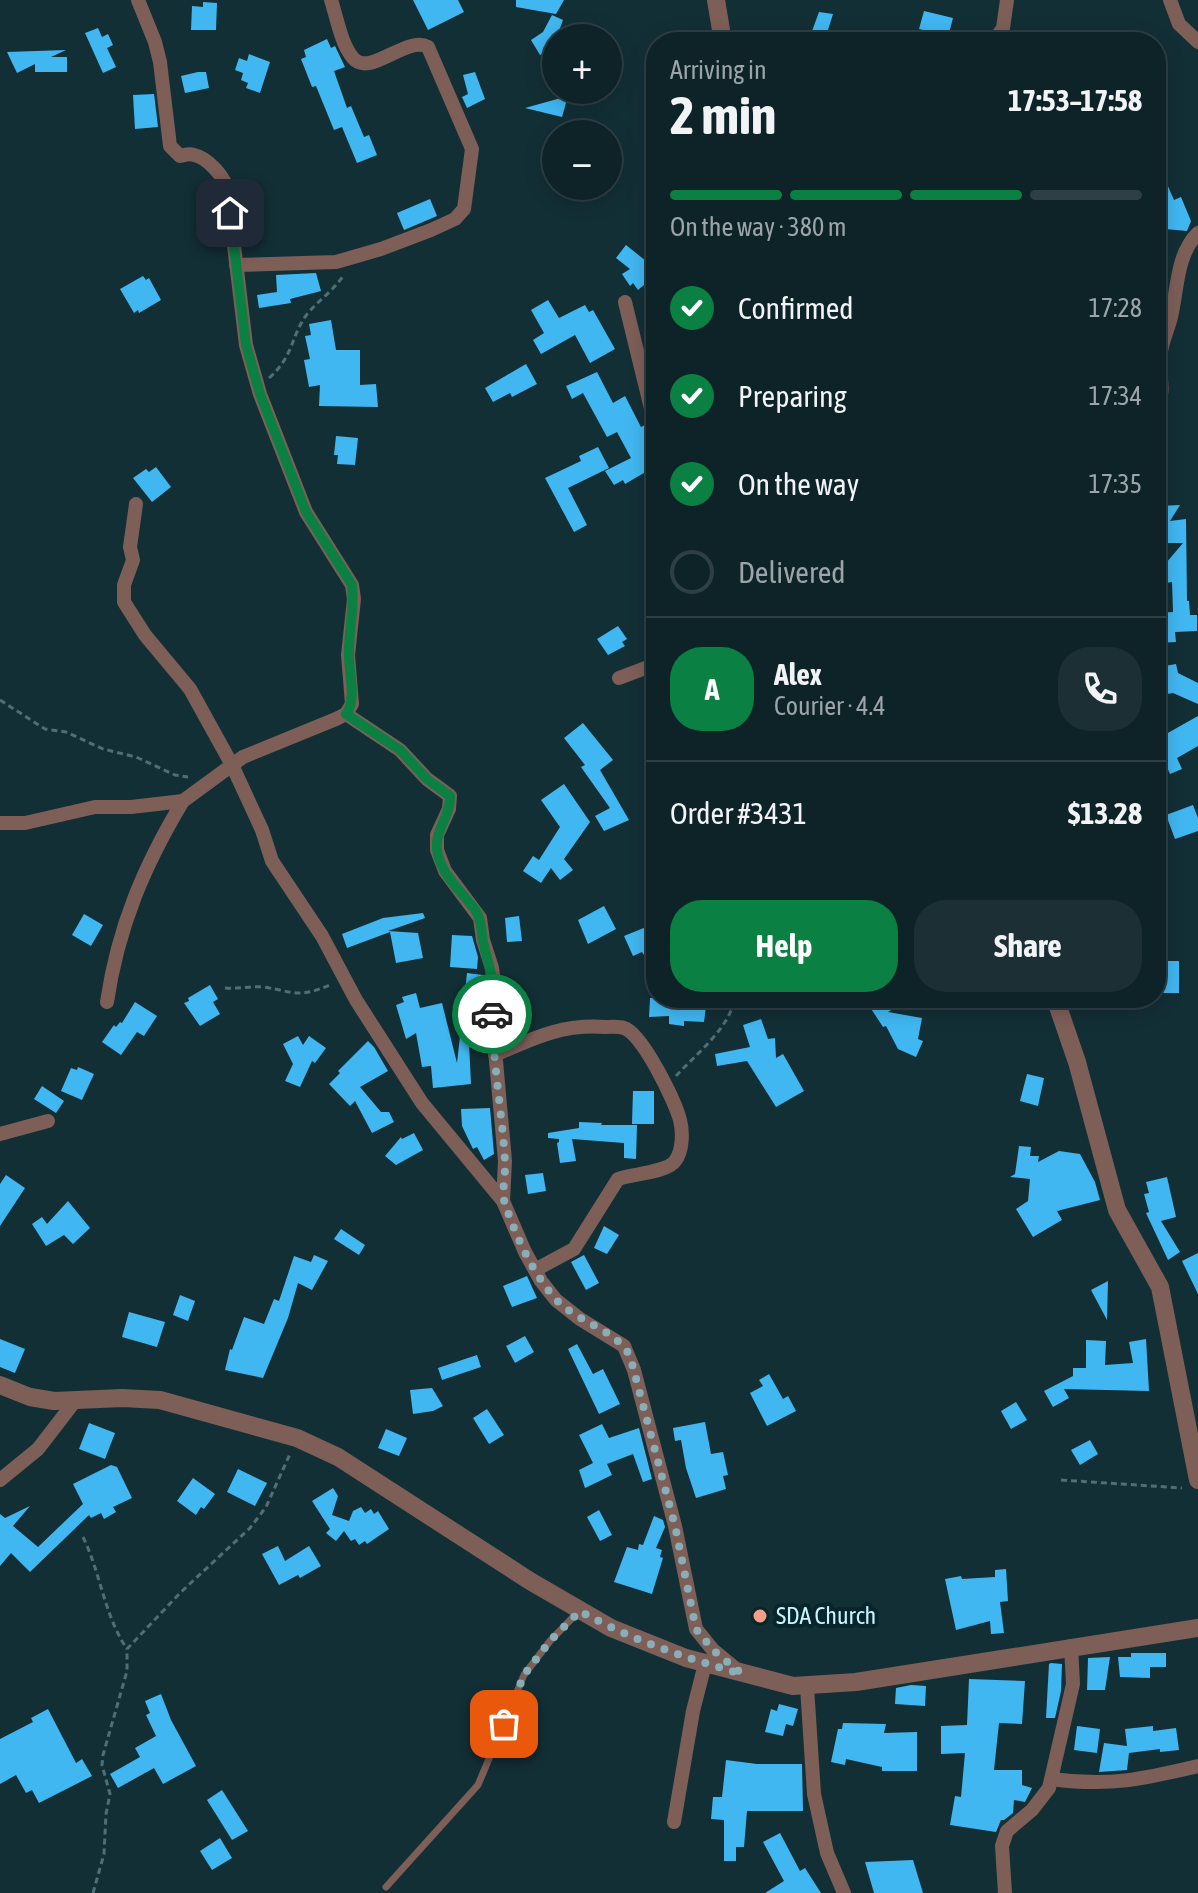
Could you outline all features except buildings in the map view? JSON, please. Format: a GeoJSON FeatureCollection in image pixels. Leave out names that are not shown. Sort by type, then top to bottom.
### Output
{"type":"FeatureCollection","features":[{"type":"Feature","properties":{"kind":"street"},"geometry":{"type":"LineString","coordinates":[[107,1002],[117,946],[131,903],[167,827],[183,801],[243,757],[303,735],[346,714],[352,704],[348,655],[354,599],[352,585],[306,512],[258,388],[246,345],[224,180],[218,171],[194,155],[180,156],[170,146],[160,62],[138,0]]}},
{"type":"Feature","properties":{"kind":"street"},"geometry":{"type":"LineString","coordinates":[[236,265],[336,262],[352,258],[431,230],[461,215],[466,202],[472,149],[428,47],[421,44],[409,46],[367,64],[358,62],[344,41],[331,0]]}},
{"type":"Feature","properties":{"kind":"street"},"geometry":{"type":"LineString","coordinates":[[716,0],[721,32]]}},
{"type":"Feature","properties":{"kind":"street"},"geometry":{"type":"LineString","coordinates":[[1001,32],[1007,0]]}},
{"type":"Feature","properties":{"kind":"street"},"geometry":{"type":"LineString","coordinates":[[1170,0],[1179,24],[1198,42]]}},
{"type":"Feature","properties":{"kind":"street"},"geometry":{"type":"LineString","coordinates":[[1166,334],[1176,278],[1198,233]]}},
{"type":"Feature","properties":{"kind":"street"},"geometry":{"type":"LineString","coordinates":[[625,302],[646,388]]}},
{"type":"Feature","properties":{"kind":"street"},"geometry":{"type":"LineString","coordinates":[[136,504],[130,547],[133,560],[124,585],[124,602],[145,635],[190,689],[232,765],[262,830],[272,861],[322,936],[390,1056],[422,1103],[503,1201],[535,1270],[556,1300],[624,1346],[630,1356],[675,1526],[696,1629],[713,1650],[742,1674]]}},
{"type":"Feature","properties":{"kind":"street"},"geometry":{"type":"LineString","coordinates":[[619,678],[646,668]]}},
{"type":"Feature","properties":{"kind":"street"},"geometry":{"type":"LineString","coordinates":[[346,714],[400,750],[427,779],[450,796],[449,809],[437,835],[437,850],[445,871],[482,921],[483,940],[494,979],[492,1016],[505,1161],[503,1201]]}},
{"type":"Feature","properties":{"kind":"street"},"geometry":{"type":"LineString","coordinates":[[0,823],[25,823],[95,807],[131,807],[183,801]]}},
{"type":"Feature","properties":{"kind":"street"},"geometry":{"type":"LineString","coordinates":[[1058,1008],[1077,1062],[1117,1210],[1160,1287],[1193,1426],[1191,1484]]}},
{"type":"Feature","properties":{"kind":"street"},"geometry":{"type":"LineString","coordinates":[[495,1055],[559,1029],[590,1026],[624,1028],[635,1034],[681,1123],[682,1141],[675,1163],[618,1179],[574,1249],[535,1270]]}},
{"type":"Feature","properties":{"kind":"street"},"geometry":{"type":"LineString","coordinates":[[0,1134],[48,1121]]}},
{"type":"Feature","properties":{"kind":"street"},"geometry":{"type":"LineString","coordinates":[[0,1385],[30,1397],[75,1401],[122,1398],[160,1400],[297,1438],[338,1457],[611,1628],[705,1664],[793,1686],[856,1682],[1198,1628]]}},
{"type":"Feature","properties":{"kind":"street"},"geometry":{"type":"LineString","coordinates":[[0,1480],[38,1449],[75,1401]]}},
{"type":"Feature","properties":{"kind":"street"},"geometry":{"type":"LineString","coordinates":[[1005,1893],[1004,1838],[1007,1831],[1041,1800],[1052,1779],[1073,1684],[1071,1646]]}},
{"type":"Feature","properties":{"kind":"street"},"geometry":{"type":"LineString","coordinates":[[674,1822],[693,1711],[705,1664]]}},
{"type":"Feature","properties":{"kind":"street"},"geometry":{"type":"LineString","coordinates":[[807,1687],[814,1794],[827,1853],[844,1893]]}},
{"type":"Feature","properties":{"kind":"street"},"geometry":{"type":"LineString","coordinates":[[1052,1779],[1107,1784],[1141,1780],[1198,1766]]}},
{"type":"Feature","properties":{"kind":"lane"},"geometry":{"type":"LineString","coordinates":[[386,1887],[478,1785],[524,1675],[550,1641],[580,1611]]}},
{"type":"Feature","properties":{"kind":"path"},"geometry":{"type":"LineString","coordinates":[[258,388],[285,362],[309,312],[341,279],[352,258]]}},
{"type":"Feature","properties":{"kind":"path"},"geometry":{"type":"LineString","coordinates":[[0,700],[45,729],[66,732],[92,745],[136,757],[175,775],[212,781]]}},
{"type":"Feature","properties":{"kind":"path"},"geometry":{"type":"LineString","coordinates":[[225,988],[265,987],[298,995],[335,983],[347,983]]}},
{"type":"Feature","properties":{"kind":"path"},"geometry":{"type":"LineString","coordinates":[[665,1088],[723,1025],[732,1008]]}},
{"type":"Feature","properties":{"kind":"path"},"geometry":{"type":"LineString","coordinates":[[127,1649],[181,1592],[250,1528],[266,1507],[297,1438]]}},
{"type":"Feature","properties":{"kind":"path"},"geometry":{"type":"LineString","coordinates":[[1061,1480],[1191,1484]]}},
{"type":"Feature","properties":{"kind":"path"},"geometry":{"type":"LineString","coordinates":[[83,1537],[97,1568],[110,1618],[127,1649],[127,1671],[112,1717],[102,1765],[110,1794],[104,1854],[93,1893]]}},
{"type":"Feature","properties":{"kind":"way so far"},"geometry":{"type":"LineString","coordinates":[[492,1014],[505,1161],[503,1201],[525,1252],[556,1300],[624,1346],[630,1356],[675,1526],[696,1629],[713,1650],[742,1674],[686,1658],[611,1628],[580,1611],[550,1641],[524,1675],[504,1724]]}},
{"type":"Feature","properties":{"kind":"place","name":"SDA Church"},"geometry":{"type":"Point","coordinates":[760,1616]}},
{"type":"Feature","properties":{"kind":"route"},"geometry":{"type":"LineString","coordinates":[[230,213],[246,345],[260,394],[306,512],[352,585],[354,599],[348,655],[352,704],[346,714],[400,750],[427,779],[450,796],[449,809],[437,835],[437,850],[445,871],[482,921],[483,940],[494,979],[492,1014]]}}]}
